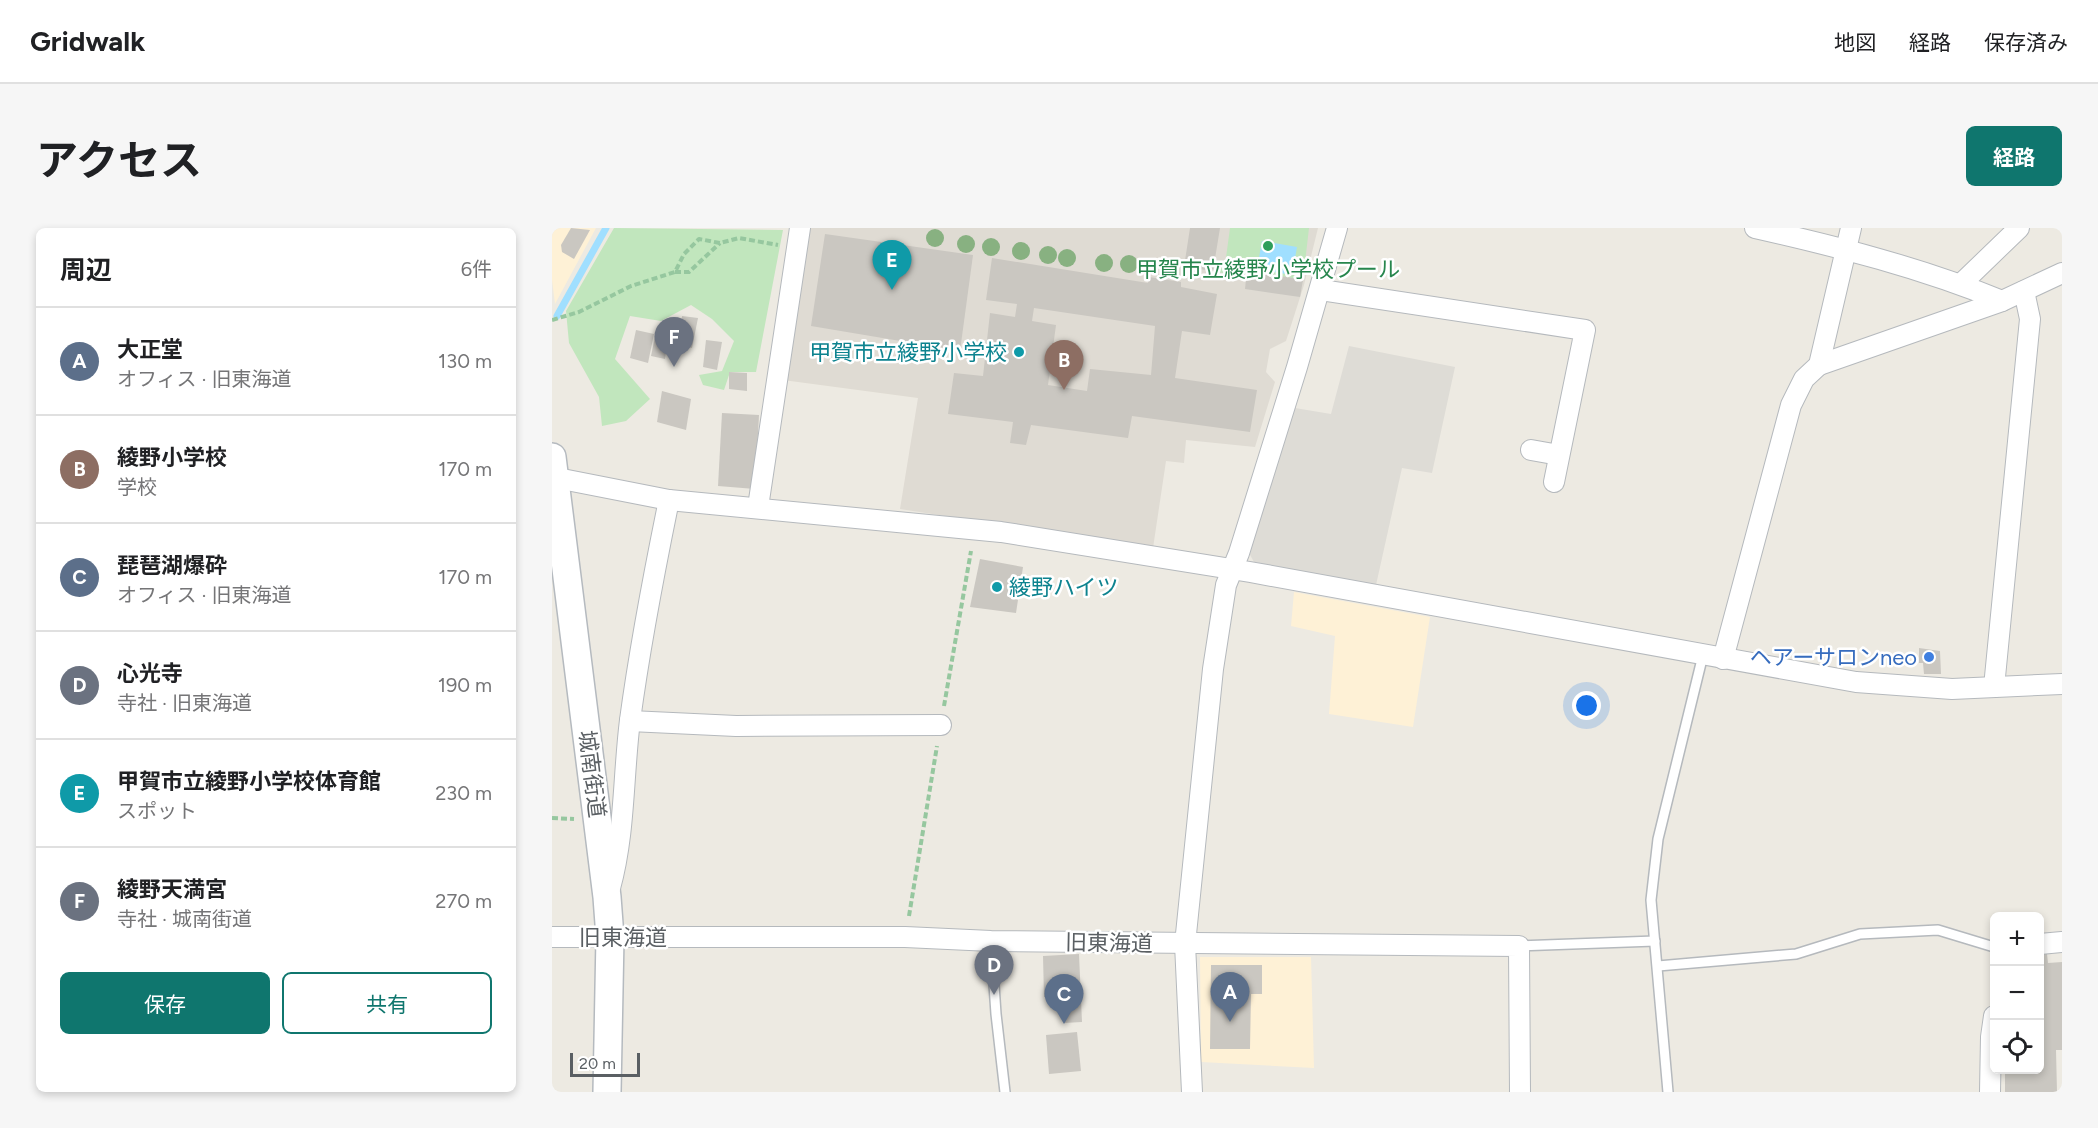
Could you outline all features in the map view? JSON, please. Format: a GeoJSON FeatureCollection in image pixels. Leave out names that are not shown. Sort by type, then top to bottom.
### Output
{"type":"FeatureCollection","features":[{"type":"Feature","properties":{"kind":"street"},"geometry":{"type":"LineString","coordinates":[[758,507],[800,228]]}},
{"type":"Feature","properties":{"kind":"street"},"geometry":{"type":"LineString","coordinates":[[1192,1092],[1185,944],[1213,669],[1226,585],[1321,290],[1338,228]]}},
{"type":"Feature","properties":{"kind":"street"},"geometry":{"type":"LineString","coordinates":[[1755,228],[1846,249],[1961,284],[2002,301]]}},
{"type":"Feature","properties":{"kind":"street"},"geometry":{"type":"LineString","coordinates":[[1819,365],[1851,228]]}},
{"type":"Feature","properties":{"kind":"street"},"geometry":{"type":"LineString","coordinates":[[1961,284],[2019,228]]}},
{"type":"Feature","properties":{"kind":"street"},"geometry":{"type":"LineString","coordinates":[[1723,659],[1791,405],[1804,379],[1819,365],[2002,301],[2062,273]]}},
{"type":"Feature","properties":{"kind":"street"},"geometry":{"type":"LineString","coordinates":[[1321,290],[1585,330],[1554,482]]}},
{"type":"Feature","properties":{"kind":"street"},"geometry":{"type":"LineString","coordinates":[[1994,687],[2030,319],[2024,291]]}},
{"type":"Feature","properties":{"kind":"street"},"geometry":{"type":"LineString","coordinates":[[1531,450],[1558,455]]}},
{"type":"Feature","properties":{"kind":"street"},"geometry":{"type":"LineString","coordinates":[[553,470],[669,500],[975,528],[1232,569],[1857,682],[1952,689],[2062,684]]}},
{"type":"Feature","properties":{"kind":"street","name":"城南街道"},"geometry":{"type":"LineString","coordinates":[[553,470],[607,897],[610,938],[607,1092]]}},
{"type":"Feature","properties":{"kind":"street"},"geometry":{"type":"LineString","coordinates":[[607,897],[617,863],[630,721],[646,612],[669,500]]}},
{"type":"Feature","properties":{"kind":"street"},"geometry":{"type":"LineString","coordinates":[[630,721],[736,726],[941,725]]}},
{"type":"Feature","properties":{"kind":"street","name":"旧東海道"},"geometry":{"type":"LineString","coordinates":[[552,937],[905,937],[991,941],[1185,944],[1519,946]]}},
{"type":"Feature","properties":{"kind":"street"},"geometry":{"type":"LineString","coordinates":[[2044,944],[2062,942]]}},
{"type":"Feature","properties":{"kind":"street"},"geometry":{"type":"LineString","coordinates":[[1519,946],[1520,1092]]}},
{"type":"Feature","properties":{"kind":"street"},"geometry":{"type":"LineString","coordinates":[[1990,1092],[1991,1037],[1994,1020]]}},
{"type":"Feature","properties":{"kind":"lane"},"geometry":{"type":"LineString","coordinates":[[1668,1092],[1652,900],[1658,839],[1703,655]]}},
{"type":"Feature","properties":{"kind":"lane"},"geometry":{"type":"LineString","coordinates":[[1658,966],[1796,954],[1860,934],[1938,930],[1990,946]]}},
{"type":"Feature","properties":{"kind":"lane"},"geometry":{"type":"LineString","coordinates":[[1519,946],[1655,940]]}},
{"type":"Feature","properties":{"kind":"lane"},"geometry":{"type":"LineString","coordinates":[[991,941],[1005,1092]]}},
{"type":"Feature","properties":{"kind":"path"},"geometry":{"type":"LineString","coordinates":[[675,272],[684,255],[699,239],[720,243],[739,238],[797,248]]}},
{"type":"Feature","properties":{"kind":"path"},"geometry":{"type":"LineString","coordinates":[[552,320],[579,312],[631,286],[675,272],[689,272],[720,243]]}},
{"type":"Feature","properties":{"kind":"path"},"geometry":{"type":"LineString","coordinates":[[905,937],[975,528]]}},
{"type":"Feature","properties":{"kind":"shaded area"},"geometry":{"type":"Polygon","coordinates":[[[552,228],[596,228],[555,304],[552,280],[552,228]]]}},
{"type":"Feature","properties":{"kind":"shaded area"},"geometry":{"type":"Polygon","coordinates":[[[809,228],[1318,228],[1304,285],[1286,341],[1270,349],[1266,372],[1275,382],[1255,447],[1186,440],[1184,463],[1166,461],[1153,548],[900,509],[918,398],[783,380],[809,228]]]}},
{"type":"Feature","properties":{"kind":"shaded area"},"geometry":{"type":"Polygon","coordinates":[[[1349,346],[1455,367],[1432,473],[1402,468],[1376,585],[1254,562],[1249,553],[1295,408],[1331,414],[1349,346]]]}},
{"type":"Feature","properties":{"kind":"shaded area"},"geometry":{"type":"Polygon","coordinates":[[[1294,592],[1430,617],[1413,727],[1329,714],[1335,636],[1291,626],[1294,592]]]}},
{"type":"Feature","properties":{"kind":"shaded area"},"geometry":{"type":"Polygon","coordinates":[[[1200,957],[1311,957],[1314,1068],[1201,1062],[1200,957]]]}},
{"type":"Feature","properties":{"kind":"green space"},"geometry":{"type":"Polygon","coordinates":[[[614,228],[783,230],[756,372],[730,372],[724,390],[703,385],[699,375],[722,371],[734,341],[712,319],[691,305],[661,321],[630,316],[615,359],[650,399],[626,421],[602,426],[599,397],[569,343],[566,311],[614,228]]]}},
{"type":"Feature","properties":{"kind":"green space","name":"甲賀市立綾野小学校プール"},"geometry":{"type":"Polygon","coordinates":[[[1230,228],[1309,228],[1303,280],[1247,270],[1246,277],[1218,272],[1218,264],[1225,265],[1230,228]]]}},
{"type":"Feature","properties":{"kind":"water"},"geometry":{"type":"Polygon","coordinates":[[[1262,241],[1297,247],[1292,275],[1257,269],[1262,241]]]}},
{"type":"Feature","properties":{"kind":"building"},"geometry":{"type":"Polygon","coordinates":[[[571,228],[590,230],[574,259],[562,252],[561,245],[571,228]]]}},
{"type":"Feature","properties":{"kind":"building"},"geometry":{"type":"Polygon","coordinates":[[[1190,228],[1220,228],[1213,271],[1184,267],[1190,228]]]}},
{"type":"Feature","properties":{"kind":"building"},"geometry":{"type":"Polygon","coordinates":[[[825,234],[973,255],[960,351],[811,326],[825,234]]]}},
{"type":"Feature","properties":{"kind":"building","name":"甲賀市立綾野小学校"},"geometry":{"type":"Polygon","coordinates":[[[992,258],[1148,283],[1149,277],[1181,282],[1181,287],[1217,294],[1210,335],[1182,331],[1175,378],[1257,390],[1250,432],[1132,416],[1128,438],[1031,425],[1026,445],[1010,443],[1013,422],[948,414],[954,373],[983,376],[990,313],[1015,317],[1017,304],[986,300],[992,258]],[[1034,308],[1032,321],[1056,325],[1048,385],[1087,391],[1090,369],[1151,375],[1155,326],[1034,308]]]}},
{"type":"Feature","properties":{"kind":"building"},"geometry":{"type":"Polygon","coordinates":[[[1247,270],[1303,280],[1300,297],[1245,289],[1247,270]]]}},
{"type":"Feature","properties":{"kind":"building"},"geometry":{"type":"Polygon","coordinates":[[[682,316],[698,318],[692,348],[679,345],[682,316]]]}},
{"type":"Feature","properties":{"kind":"building"},"geometry":{"type":"Polygon","coordinates":[[[657,327],[669,330],[665,359],[651,356],[657,327]]]}},
{"type":"Feature","properties":{"kind":"building"},"geometry":{"type":"Polygon","coordinates":[[[636,330],[654,334],[648,363],[630,358],[636,330]]]}},
{"type":"Feature","properties":{"kind":"building"},"geometry":{"type":"Polygon","coordinates":[[[706,340],[722,342],[717,370],[703,367],[706,340]]]}},
{"type":"Feature","properties":{"kind":"building"},"geometry":{"type":"Polygon","coordinates":[[[729,372],[747,373],[747,391],[729,389],[729,372]]]}},
{"type":"Feature","properties":{"kind":"building"},"geometry":{"type":"Polygon","coordinates":[[[662,391],[691,399],[686,430],[657,422],[662,391]]]}},
{"type":"Feature","properties":{"kind":"building"},"geometry":{"type":"Polygon","coordinates":[[[722,413],[759,415],[755,489],[718,486],[722,413]]]}},
{"type":"Feature","properties":{"kind":"building","name":"綾野ハイツ"},"geometry":{"type":"Polygon","coordinates":[[[980,559],[1023,567],[1016,613],[970,607],[980,559]]]}},
{"type":"Feature","properties":{"kind":"building","name":"ヘアーサロンneo"},"geometry":{"type":"Polygon","coordinates":[[[1919,648],[1940,651],[1941,674],[1924,674],[1923,663],[1919,663],[1919,648]]]}},
{"type":"Feature","properties":{"kind":"building"},"geometry":{"type":"Polygon","coordinates":[[[1079,954],[1082,1022],[1064,1023],[1063,996],[1044,997],[1043,956],[1079,954]]]}},
{"type":"Feature","properties":{"kind":"building"},"geometry":{"type":"Polygon","coordinates":[[[2044,954],[2047,954],[2048,963],[2062,962],[2062,1050],[2056,1050],[2057,1092],[2005,1092],[2005,1074],[2044,1074],[2044,954]]]}},
{"type":"Feature","properties":{"kind":"building"},"geometry":{"type":"Polygon","coordinates":[[[1211,965],[1262,965],[1262,994],[1251,994],[1250,1049],[1210,1049],[1211,965]]]}},
{"type":"Feature","properties":{"kind":"building"},"geometry":{"type":"Polygon","coordinates":[[[1077,1032],[1081,1071],[1049,1074],[1046,1035],[1077,1032]]]}},
{"type":"Feature","properties":{"kind":"waterway"},"geometry":{"type":"LineString","coordinates":[[557,316],[606,228]]}},
{"type":"Feature","properties":{"kind":"place","name":"甲賀市立綾野小学校プール"},"geometry":{"type":"Point","coordinates":[1268,246]}},
{"type":"Feature","properties":{"kind":"place","name":"甲賀市立綾野小学校体育館"},"geometry":{"type":"Point","coordinates":[892,290]}},
{"type":"Feature","properties":{"kind":"place","name":"甲賀市立綾野小学校"},"geometry":{"type":"Point","coordinates":[1019,352]}},
{"type":"Feature","properties":{"kind":"place","name":"綾野天満宮"},"geometry":{"type":"Point","coordinates":[674,367]}},
{"type":"Feature","properties":{"kind":"place","name":"綾野小学校"},"geometry":{"type":"Point","coordinates":[1064,390]}},
{"type":"Feature","properties":{"kind":"place","name":"綾野ハイツ"},"geometry":{"type":"Point","coordinates":[997,587]}},
{"type":"Feature","properties":{"kind":"place","name":"ヘアーサロンneo"},"geometry":{"type":"Point","coordinates":[1929,657]}},
{"type":"Feature","properties":{"kind":"place","name":"心光寺"},"geometry":{"type":"Point","coordinates":[994,995]}},
{"type":"Feature","properties":{"kind":"place","name":"大正堂"},"geometry":{"type":"Point","coordinates":[1230,1022]}},
{"type":"Feature","properties":{"kind":"place","name":"琵琶湖爆砕"},"geometry":{"type":"Point","coordinates":[1064,1024]}}]}
